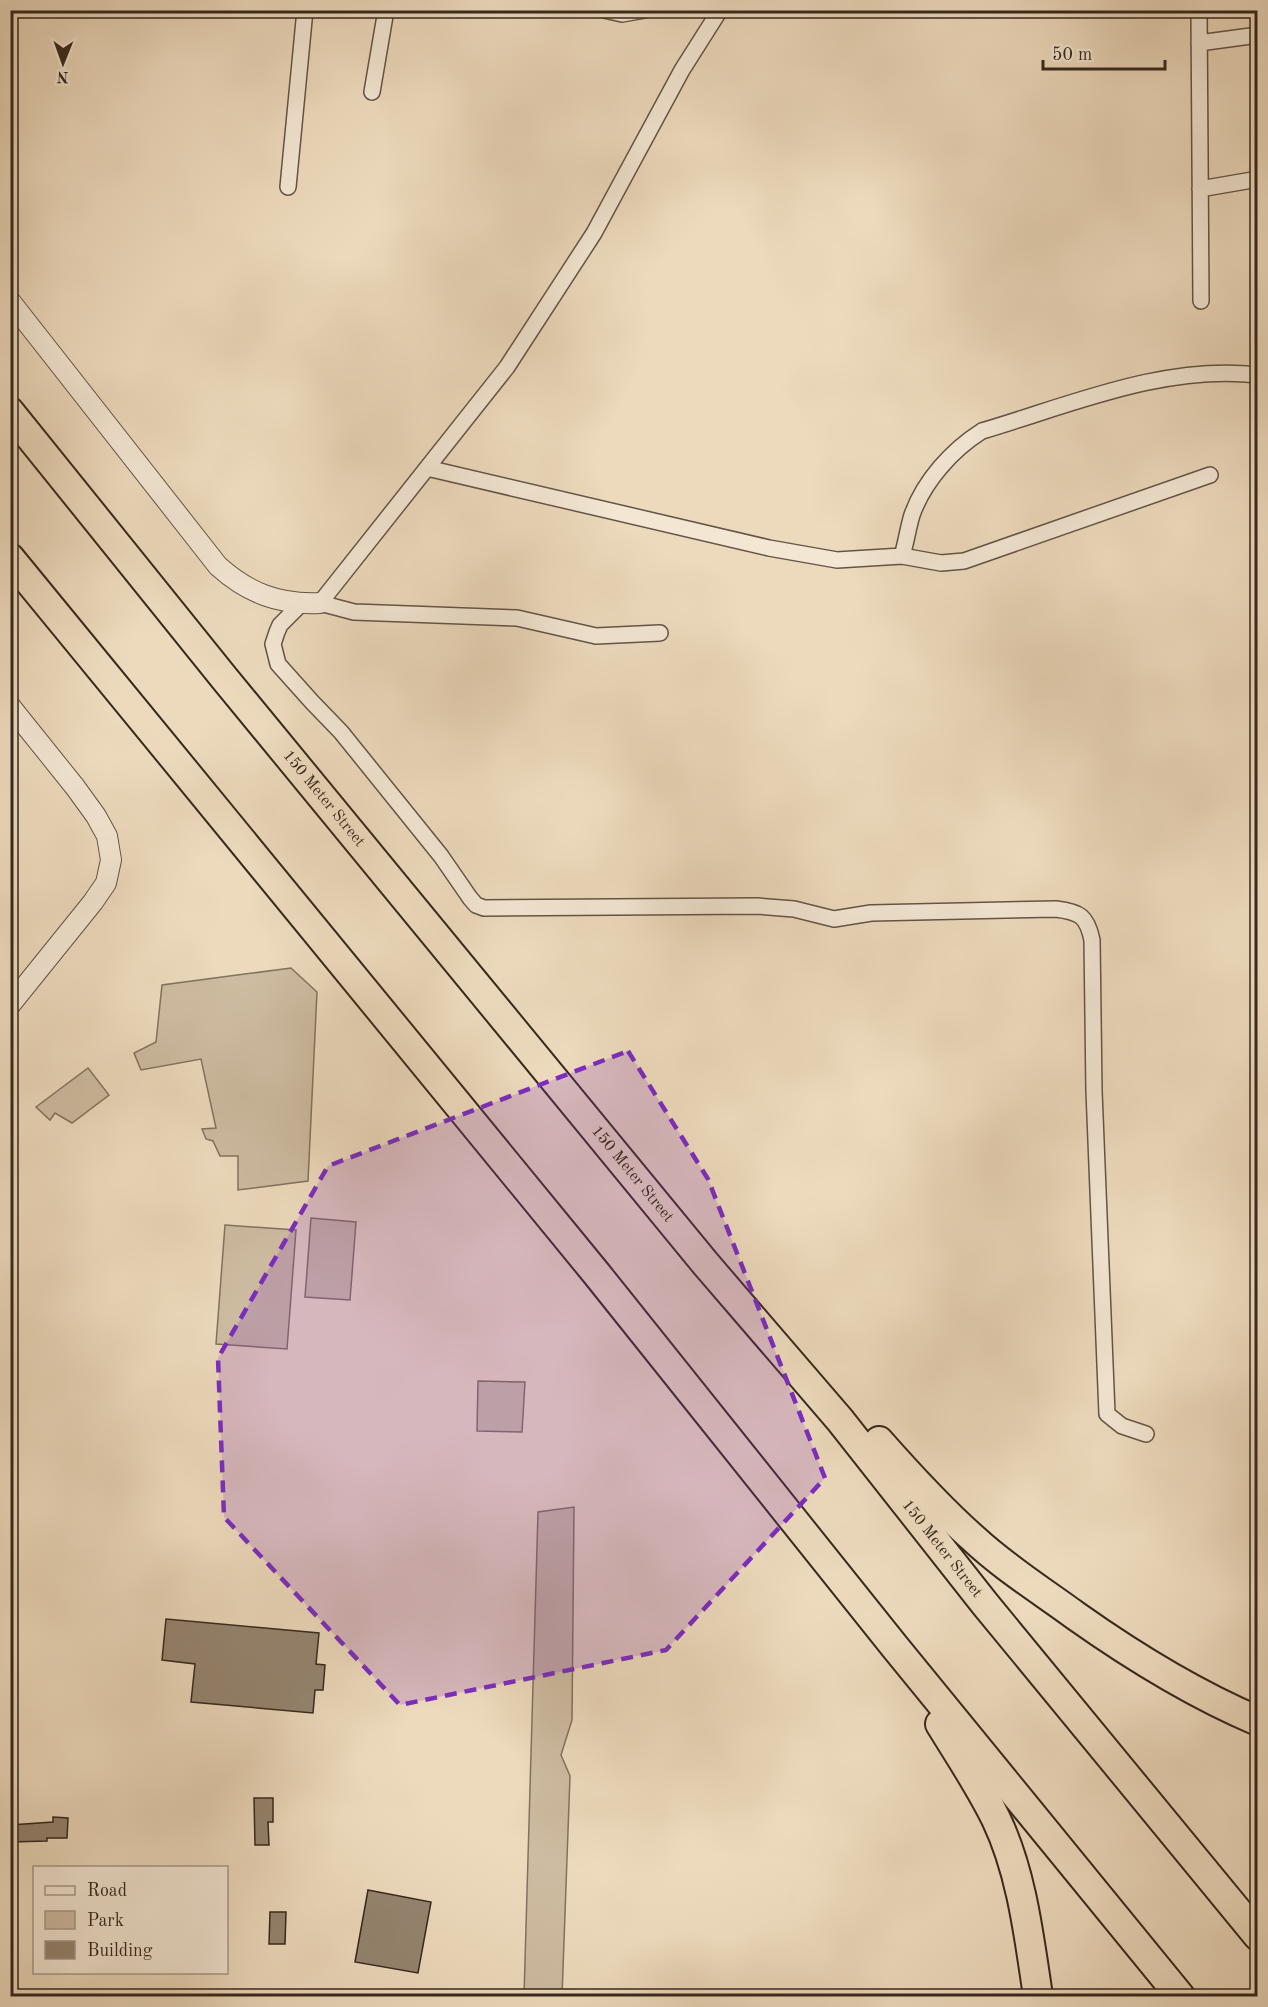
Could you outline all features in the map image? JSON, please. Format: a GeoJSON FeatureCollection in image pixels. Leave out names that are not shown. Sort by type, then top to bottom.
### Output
{"type":"FeatureCollection","features":[{"type":"Feature","properties":{"kind":"highway","name":"150 Meter Street"},"geometry":{"type":"LineString","coordinates":[[10,412],[232,688],[705,1263],[840,1420],[985,1604],[1257,1936]]}},
{"type":"Feature","properties":{"kind":"highway"},"geometry":{"type":"LineString","coordinates":[[10,558],[596,1273],[895,1647],[1180,1996]]}},
{"type":"Feature","properties":{"kind":"highway"},"geometry":{"type":"LineString","coordinates":[[705,1263],[801,1357],[899,1464],[975,1540],[1017,1574],[1128,1653],[1175,1682],[1257,1721]]}},
{"type":"Feature","properties":{"kind":"highway"},"geometry":{"type":"LineString","coordinates":[[895,1647],[996,1819],[1012,1864],[1028,1926],[1038,1996]]}},
{"type":"Feature","properties":{"kind":"street"},"geometry":{"type":"LineString","coordinates":[[288,187],[305,10]]}},
{"type":"Feature","properties":{"kind":"street"},"geometry":{"type":"LineString","coordinates":[[372,93],[386,10]]}},
{"type":"Feature","properties":{"kind":"street"},"geometry":{"type":"LineString","coordinates":[[604,10],[622,14],[645,10]]}},
{"type":"Feature","properties":{"kind":"street"},"geometry":{"type":"LineString","coordinates":[[720,10],[682,70],[594,233],[507,367],[427,468],[310,604],[280,625],[273,644],[279,664],[341,732],[441,856],[470,898],[476,905],[484,908],[757,906],[794,909],[834,920],[871,913],[1045,909],[1072,911],[1081,916],[1089,925],[1092,940],[1095,1112],[1107,1414],[1122,1426],[1146,1434]]}},
{"type":"Feature","properties":{"kind":"street"},"geometry":{"type":"LineString","coordinates":[[1199,10],[1201,301]]}},
{"type":"Feature","properties":{"kind":"street"},"geometry":{"type":"LineString","coordinates":[[1199,43],[1257,35]]}},
{"type":"Feature","properties":{"kind":"street"},"geometry":{"type":"LineString","coordinates":[[1200,189],[1257,179]]}},
{"type":"Feature","properties":{"kind":"street"},"geometry":{"type":"LineString","coordinates":[[10,301],[218,566],[240,584],[264,597],[354,612],[517,618],[596,636],[660,633]]}},
{"type":"Feature","properties":{"kind":"street"},"geometry":{"type":"LineString","coordinates":[[902,556],[912,516],[926,487],[950,457],[966,441],[982,431],[1139,384],[1217,372],[1257,375]]}},
{"type":"Feature","properties":{"kind":"street"},"geometry":{"type":"LineString","coordinates":[[427,468],[769,548],[837,560],[902,556],[941,563],[964,561],[1210,476]]}},
{"type":"Feature","properties":{"kind":"street"},"geometry":{"type":"LineString","coordinates":[[10,706],[96,816],[107,836],[111,860],[106,883],[93,902],[10,1005]]}},
{"type":"Feature","properties":{"kind":"highlighted area"},"geometry":{"type":"Polygon","coordinates":[[[628,1051],[708,1179],[825,1478],[666,1650],[400,1705],[224,1517],[218,1358],[328,1166],[628,1051]]]}},
{"type":"Feature","properties":{"kind":"green space"},"geometry":{"type":"Polygon","coordinates":[[[291,968],[317,992],[308,1181],[238,1190],[238,1156],[220,1156],[213,1141],[206,1139],[202,1129],[216,1128],[201,1059],[141,1070],[134,1053],[156,1042],[162,985],[291,968]]]}},
{"type":"Feature","properties":{"kind":"green space"},"geometry":{"type":"Polygon","coordinates":[[[88,1068],[109,1095],[72,1123],[55,1113],[50,1120],[36,1107],[88,1068]]]}},
{"type":"Feature","properties":{"kind":"green space"},"geometry":{"type":"Polygon","coordinates":[[[311,1218],[356,1222],[350,1300],[305,1297],[311,1218]]]}},
{"type":"Feature","properties":{"kind":"green space"},"geometry":{"type":"Polygon","coordinates":[[[225,1225],[296,1230],[287,1349],[216,1344],[225,1225]]]}},
{"type":"Feature","properties":{"kind":"green space"},"geometry":{"type":"Polygon","coordinates":[[[478,1381],[525,1382],[522,1432],[477,1431],[478,1381]]]}},
{"type":"Feature","properties":{"kind":"green space"},"geometry":{"type":"Polygon","coordinates":[[[574,1507],[572,1720],[561,1755],[570,1776],[562,1996],[524,1996],[538,1512],[574,1507]]]}},
{"type":"Feature","properties":{"kind":"building"},"geometry":{"type":"Polygon","coordinates":[[[166,1619],[319,1633],[316,1664],[325,1665],[323,1690],[315,1690],[313,1713],[191,1702],[195,1664],[162,1660],[166,1619]]]}},
{"type":"Feature","properties":{"kind":"building"},"geometry":{"type":"Polygon","coordinates":[[[254,1798],[273,1798],[273,1822],[268,1822],[269,1845],[255,1845],[254,1798]]]}},
{"type":"Feature","properties":{"kind":"building"},"geometry":{"type":"Polygon","coordinates":[[[53,1817],[68,1818],[67,1838],[10,1842],[10,1825],[53,1822],[53,1817]]]}},
{"type":"Feature","properties":{"kind":"building"},"geometry":{"type":"Polygon","coordinates":[[[368,1890],[431,1902],[418,1973],[355,1962],[368,1890]]]}},
{"type":"Feature","properties":{"kind":"building"},"geometry":{"type":"Polygon","coordinates":[[[270,1912],[286,1912],[285,1944],[269,1944],[270,1912]]]}}]}
